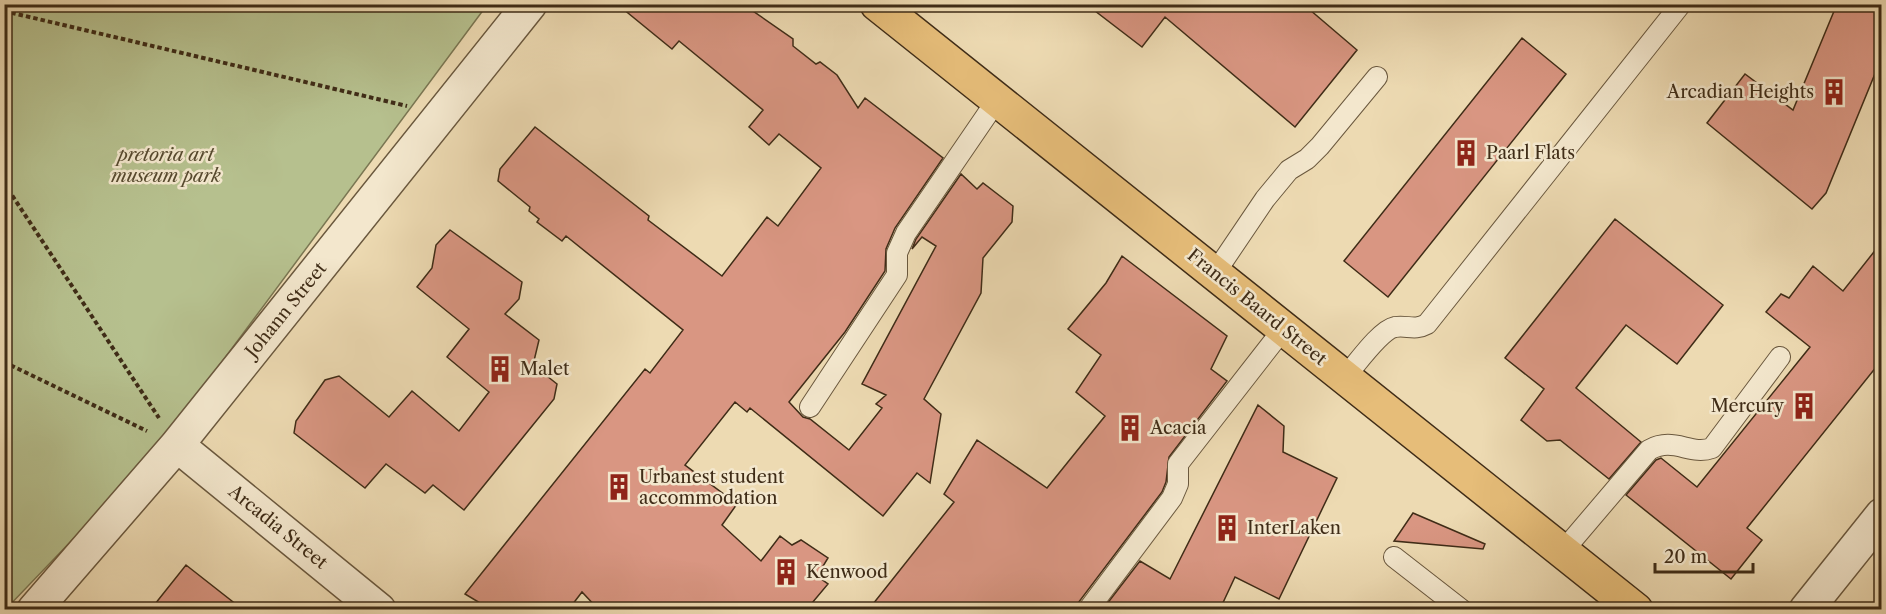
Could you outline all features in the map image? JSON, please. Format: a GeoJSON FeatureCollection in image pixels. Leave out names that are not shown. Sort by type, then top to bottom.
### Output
{"type":"FeatureCollection","features":[{"type":"Feature","properties":{"kind":"main road","name":"Francis Baard Street"},"geometry":{"type":"LineString","coordinates":[[878,4],[1636,609]]}},
{"type":"Feature","properties":{"kind":"street","name":"Johann Street"},"geometry":{"type":"LineString","coordinates":[[34,609],[177,445],[448,110],[530,4]]}},
{"type":"Feature","properties":{"kind":"street","name":"Arcadia Street"},"geometry":{"type":"LineString","coordinates":[[177,445],[379,609]]}},
{"type":"Feature","properties":{"kind":"street"},"geometry":{"type":"LineString","coordinates":[[1806,609],[1881,515]]}},
{"type":"Feature","properties":{"kind":"lane"},"geometry":{"type":"LineString","coordinates":[[1345,377],[1385,332],[1394,327],[1417,330],[1427,324],[1682,4]]}},
{"type":"Feature","properties":{"kind":"lane"},"geometry":{"type":"LineString","coordinates":[[1215,273],[1265,199],[1288,170],[1307,159],[1320,146],[1377,77]]}},
{"type":"Feature","properties":{"kind":"lane"},"geometry":{"type":"LineString","coordinates":[[810,407],[897,276],[897,253],[906,233],[998,100]]}},
{"type":"Feature","properties":{"kind":"lane"},"geometry":{"type":"LineString","coordinates":[[1088,609],[1172,498],[1178,484],[1178,464],[1284,328]]}},
{"type":"Feature","properties":{"kind":"lane"},"geometry":{"type":"LineString","coordinates":[[1563,551],[1649,450],[1660,444],[1672,443],[1704,451],[1712,448],[1779,357]]}},
{"type":"Feature","properties":{"kind":"lane"},"geometry":{"type":"LineString","coordinates":[[1394,557],[1462,609]]}},
{"type":"Feature","properties":{"kind":"path"},"geometry":{"type":"LineString","coordinates":[[4,11],[411,107]]}},
{"type":"Feature","properties":{"kind":"path"},"geometry":{"type":"LineString","coordinates":[[4,183],[177,445]]}},
{"type":"Feature","properties":{"kind":"path"},"geometry":{"type":"LineString","coordinates":[[4,362],[177,445]]}},
{"type":"Feature","properties":{"kind":"green space","name":"pretoria art museum park"},"geometry":{"type":"Polygon","coordinates":[[[4,5],[487,5],[149,460],[5,610],[4,5]]]}},
{"type":"Feature","properties":{"kind":"building"},"geometry":{"type":"Polygon","coordinates":[[[617,4],[753,4],[753,11],[793,39],[793,46],[816,64],[820,62],[837,75],[858,108],[865,98],[943,158],[895,228],[886,249],[885,271],[845,332],[789,402],[803,417],[810,419],[849,450],[882,408],[876,404],[886,395],[862,384],[936,246],[922,237],[912,249],[916,239],[961,174],[977,189],[983,183],[1013,206],[1012,222],[983,258],[981,293],[924,399],[941,414],[930,483],[917,473],[883,516],[750,408],[747,412],[735,402],[685,465],[737,504],[722,525],[761,561],[780,536],[792,545],[801,540],[828,558],[817,576],[828,584],[807,609],[598,609],[582,592],[569,609],[490,609],[465,594],[645,369],[650,373],[683,330],[566,236],[562,241],[537,222],[539,219],[529,211],[530,207],[498,181],[500,169],[535,127],[649,216],[648,220],[722,276],[767,217],[778,226],[821,168],[779,134],[769,145],[749,127],[763,110],[679,41],[672,49],[617,4]]]}},
{"type":"Feature","properties":{"kind":"building"},"geometry":{"type":"Polygon","coordinates":[[[1086,4],[1303,4],[1357,50],[1295,127],[1165,17],[1142,47],[1086,4]]]}},
{"type":"Feature","properties":{"kind":"building","name":"Arcadian Heights"},"geometry":{"type":"Polygon","coordinates":[[[1837,4],[1881,4],[1881,59],[1826,193],[1812,209],[1707,123],[1745,74],[1793,110],[1837,4]]]}},
{"type":"Feature","properties":{"kind":"building","name":"Paarl Flats"},"geometry":{"type":"Polygon","coordinates":[[[1522,38],[1566,74],[1388,297],[1344,261],[1522,38]]]}},
{"type":"Feature","properties":{"kind":"building"},"geometry":{"type":"Polygon","coordinates":[[[1615,219],[1723,305],[1677,364],[1626,325],[1576,388],[1641,442],[1609,479],[1560,440],[1547,441],[1521,420],[1544,389],[1505,358],[1615,219]]]}},
{"type":"Feature","properties":{"kind":"building","name":"Malet"},"geometry":{"type":"Polygon","coordinates":[[[450,230],[522,282],[519,299],[505,314],[539,340],[533,365],[557,384],[554,399],[464,510],[433,485],[425,493],[386,464],[365,488],[294,433],[296,421],[325,380],[339,376],[389,417],[412,391],[459,431],[489,392],[447,357],[469,329],[417,287],[432,268],[436,245],[450,230]]]}},
{"type":"Feature","properties":{"kind":"building","name":"Mercury"},"geometry":{"type":"Polygon","coordinates":[[[1881,243],[1881,361],[1747,528],[1762,540],[1731,579],[1626,495],[1656,460],[1661,458],[1697,487],[1810,347],[1766,312],[1781,294],[1789,298],[1813,266],[1843,291],[1881,243]]]}},
{"type":"Feature","properties":{"kind":"building","name":"Acacia"},"geometry":{"type":"Polygon","coordinates":[[[1122,256],[1227,336],[1211,369],[1227,381],[1169,457],[1166,482],[1162,492],[1078,603],[1076,609],[869,609],[954,502],[944,494],[977,440],[1047,488],[1105,416],[1076,392],[1101,355],[1068,329],[1106,283],[1122,256]]]}},
{"type":"Feature","properties":{"kind":"building","name":"InterLaken"},"geometry":{"type":"Polygon","coordinates":[[[1258,405],[1284,426],[1283,452],[1337,478],[1279,599],[1235,577],[1220,609],[1103,609],[1140,561],[1170,579],[1258,405]]]}},
{"type":"Feature","properties":{"kind":"building"},"geometry":{"type":"Polygon","coordinates":[[[1413,513],[1485,544],[1483,549],[1394,541],[1413,513]]]}},
{"type":"Feature","properties":{"kind":"building"},"geometry":{"type":"Polygon","coordinates":[[[186,565],[242,609],[151,609],[186,565]]]}},
{"type":"Feature","properties":{"kind":"place","name":"Arcadian Heights"},"geometry":{"type":"Point","coordinates":[1834,92]}},
{"type":"Feature","properties":{"kind":"place","name":"Paarl Flats"},"geometry":{"type":"Point","coordinates":[1466,153]}},
{"type":"Feature","properties":{"kind":"place","name":"Malet"},"geometry":{"type":"Point","coordinates":[500,369]}},
{"type":"Feature","properties":{"kind":"place","name":"Mercury"},"geometry":{"type":"Point","coordinates":[1804,406]}},
{"type":"Feature","properties":{"kind":"place","name":"Acacia"},"geometry":{"type":"Point","coordinates":[1130,428]}},
{"type":"Feature","properties":{"kind":"place","name":"Urbanest student accommodation"},"geometry":{"type":"Point","coordinates":[619,487]}},
{"type":"Feature","properties":{"kind":"place","name":"InterLaken"},"geometry":{"type":"Point","coordinates":[1227,528]}},
{"type":"Feature","properties":{"kind":"place","name":"Kenwood"},"geometry":{"type":"Point","coordinates":[786,572]}}]}
